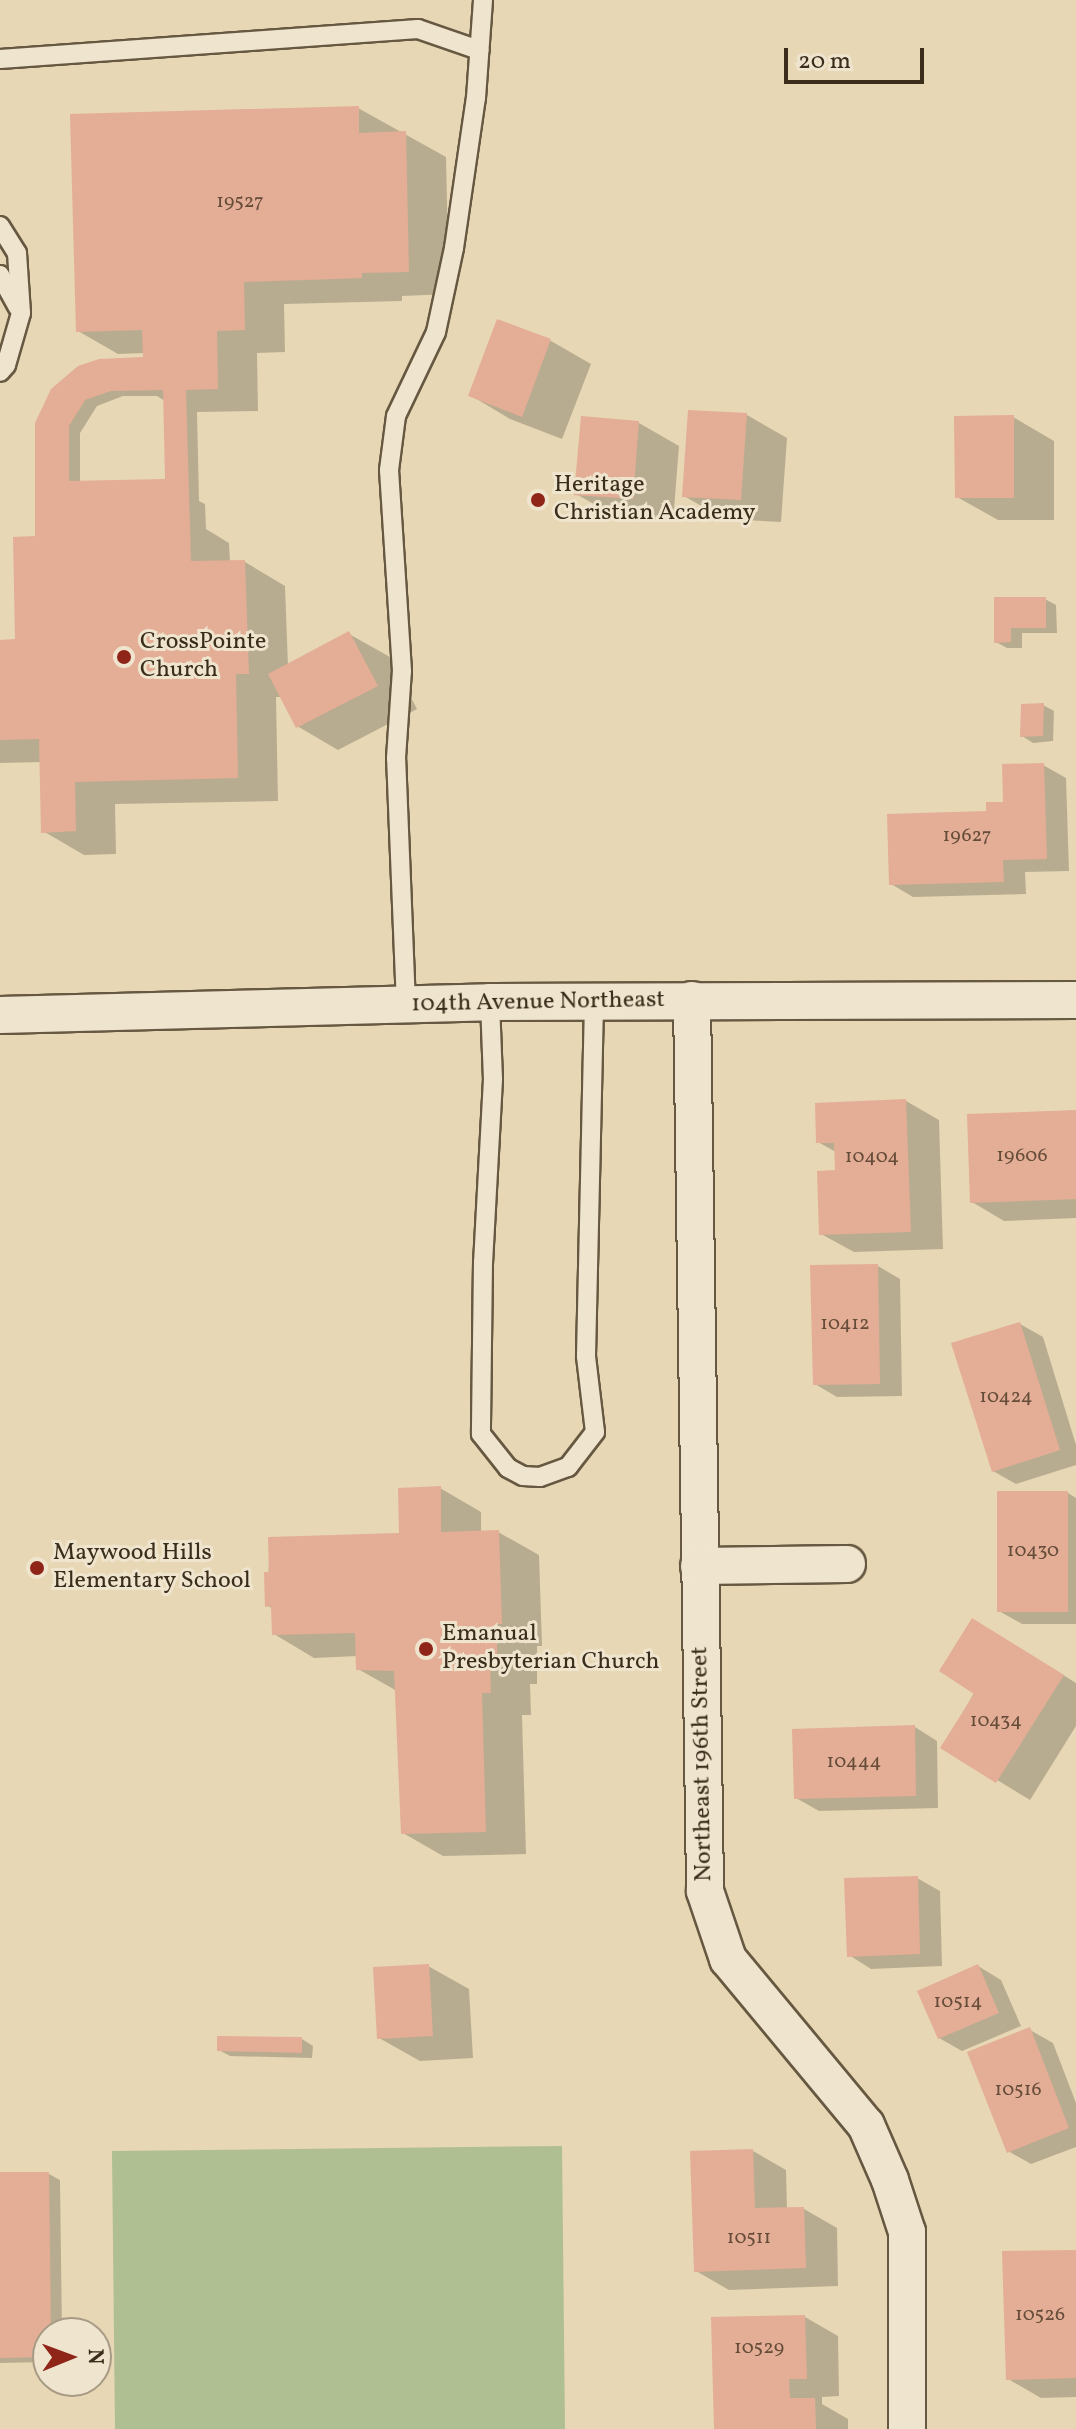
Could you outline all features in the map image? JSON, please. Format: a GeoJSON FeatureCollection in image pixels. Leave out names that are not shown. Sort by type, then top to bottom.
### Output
{"type":"FeatureCollection","features":[{"type":"Feature","properties":{"kind":"street","name":"Northeast 196th Street"},"geometry":{"type":"LineString","coordinates":[[692,1000],[705,1891],[728,1959],[866,2125],[890,2180],[907,2232],[907,2429]]}},
{"type":"Feature","properties":{"kind":"street","name":"104th Avenue Northeast"},"geometry":{"type":"LineString","coordinates":[[0,1015],[490,1002],[1076,1000]]}},
{"type":"Feature","properties":{"kind":"street"},"geometry":{"type":"LineString","coordinates":[[699,1566],[847,1564]]}},
{"type":"Feature","properties":{"kind":"lane"},"geometry":{"type":"LineString","coordinates":[[406,1005],[396,758],[402,671],[389,470],[396,416],[436,332],[454,248],[476,98],[483,0]]}},
{"type":"Feature","properties":{"kind":"lane"},"geometry":{"type":"LineString","coordinates":[[0,59],[418,29],[479,50]]}},
{"type":"Feature","properties":{"kind":"lane"},"geometry":{"type":"LineString","coordinates":[[0,226],[17,253],[21,313],[6,365],[0,372]]}},
{"type":"Feature","properties":{"kind":"lane"},"geometry":{"type":"LineString","coordinates":[[0,275],[21,313]]}},
{"type":"Feature","properties":{"kind":"lane"},"geometry":{"type":"LineString","coordinates":[[490,1002],[493,1079],[483,1262],[481,1434],[508,1468],[523,1476],[540,1477],[568,1467],[595,1432],[586,1356],[594,1004]]}},
{"type":"Feature","properties":{"kind":"green space"},"geometry":{"type":"Polygon","coordinates":[[[562,2146],[565,2429],[115,2429],[112,2151],[562,2146]]]}},
{"type":"Feature","properties":{"kind":"building"},"geometry":{"type":"Polygon","coordinates":[[[359,106],[359,133],[406,131],[409,272],[362,273],[362,278],[244,282],[245,330],[217,331],[218,389],[186,390],[191,561],[245,560],[249,674],[236,674],[238,778],[75,782],[76,831],[41,833],[39,739],[0,740],[0,640],[15,639],[13,537],[35,536],[35,423],[51,389],[78,366],[99,359],[143,357],[142,330],[76,332],[70,114],[359,106]],[[163,390],[111,391],[85,400],[69,426],[69,481],[165,479],[163,390]]]}},
{"type":"Feature","properties":{"kind":"building"},"geometry":{"type":"Polygon","coordinates":[[[497,319],[551,339],[522,417],[468,396],[497,319]]]}},
{"type":"Feature","properties":{"kind":"building"},"geometry":{"type":"Polygon","coordinates":[[[688,410],[747,413],[741,500],[682,497],[688,410]]]}},
{"type":"Feature","properties":{"kind":"building"},"geometry":{"type":"Polygon","coordinates":[[[1014,415],[1014,498],[955,498],[954,416],[1014,415]]]}},
{"type":"Feature","properties":{"kind":"building"},"geometry":{"type":"Polygon","coordinates":[[[581,416],[639,421],[633,499],[574,495],[581,416]]]}},
{"type":"Feature","properties":{"kind":"building"},"geometry":{"type":"Polygon","coordinates":[[[994,597],[1046,597],[1046,628],[1011,628],[1011,642],[994,643],[994,597]]]}},
{"type":"Feature","properties":{"kind":"building"},"geometry":{"type":"Polygon","coordinates":[[[349,631],[378,686],[296,728],[268,674],[349,631]]]}},
{"type":"Feature","properties":{"kind":"building"},"geometry":{"type":"Polygon","coordinates":[[[1044,703],[1043,736],[1020,737],[1021,704],[1044,703]]]}},
{"type":"Feature","properties":{"kind":"building"},"geometry":{"type":"Polygon","coordinates":[[[1044,763],[1047,859],[1003,860],[1004,882],[889,885],[887,814],[986,811],[986,802],[1003,802],[1002,764],[1044,763]]]}},
{"type":"Feature","properties":{"kind":"building"},"geometry":{"type":"Polygon","coordinates":[[[906,1099],[911,1232],[819,1235],[817,1171],[835,1170],[834,1143],[816,1143],[815,1103],[906,1099]]]}},
{"type":"Feature","properties":{"kind":"building"},"geometry":{"type":"Polygon","coordinates":[[[1076,1110],[1076,1199],[970,1203],[967,1114],[1076,1110]]]}},
{"type":"Feature","properties":{"kind":"building"},"geometry":{"type":"Polygon","coordinates":[[[878,1264],[880,1384],[813,1385],[810,1265],[878,1264]]]}},
{"type":"Feature","properties":{"kind":"building"},"geometry":{"type":"Polygon","coordinates":[[[1020,1322],[1060,1450],[992,1472],[951,1343],[1020,1322]]]}},
{"type":"Feature","properties":{"kind":"building","name":"Emanual Presbyterian Church"},"geometry":{"type":"Polygon","coordinates":[[[441,1486],[441,1532],[499,1530],[502,1624],[497,1624],[497,1662],[490,1662],[491,1693],[482,1693],[486,1832],[401,1834],[394,1671],[356,1670],[355,1633],[272,1635],[271,1606],[265,1607],[264,1572],[269,1572],[268,1537],[399,1533],[398,1488],[441,1486]]]}},
{"type":"Feature","properties":{"kind":"building"},"geometry":{"type":"Polygon","coordinates":[[[997,1491],[1068,1491],[1068,1612],[997,1612],[997,1491]]]}},
{"type":"Feature","properties":{"kind":"building"},"geometry":{"type":"Polygon","coordinates":[[[972,1618],[1064,1675],[996,1783],[940,1748],[974,1694],[939,1671],[972,1618]]]}},
{"type":"Feature","properties":{"kind":"building"},"geometry":{"type":"Polygon","coordinates":[[[915,1725],[916,1796],[794,1799],[792,1729],[915,1725]]]}},
{"type":"Feature","properties":{"kind":"building"},"geometry":{"type":"Polygon","coordinates":[[[918,1876],[920,1954],[847,1957],[844,1878],[918,1876]]]}},
{"type":"Feature","properties":{"kind":"building"},"geometry":{"type":"Polygon","coordinates":[[[429,1964],[433,2036],[377,2039],[373,1967],[429,1964]]]}},
{"type":"Feature","properties":{"kind":"building"},"geometry":{"type":"Polygon","coordinates":[[[978,1964],[999,2013],[938,2039],[917,1991],[978,1964]]]}},
{"type":"Feature","properties":{"kind":"building"},"geometry":{"type":"Polygon","coordinates":[[[1030,2027],[1069,2128],[1007,2153],[967,2052],[1030,2027]]]}},
{"type":"Feature","properties":{"kind":"building"},"geometry":{"type":"Polygon","coordinates":[[[217,2036],[302,2037],[302,2053],[217,2051],[217,2036]]]}},
{"type":"Feature","properties":{"kind":"building"},"geometry":{"type":"Polygon","coordinates":[[[753,2149],[755,2208],[804,2207],[806,2268],[694,2272],[690,2151],[753,2149]]]}},
{"type":"Feature","properties":{"kind":"building"},"geometry":{"type":"Polygon","coordinates":[[[0,2172],[49,2172],[51,2317],[32,2317],[32,2357],[0,2358],[0,2172]]]}},
{"type":"Feature","properties":{"kind":"building"},"geometry":{"type":"Polygon","coordinates":[[[1076,2250],[1076,2378],[1006,2380],[1002,2251],[1076,2250]]]}},
{"type":"Feature","properties":{"kind":"building"},"geometry":{"type":"Polygon","coordinates":[[[805,2315],[807,2379],[789,2379],[790,2398],[815,2398],[816,2429],[714,2429],[711,2317],[805,2315]]]}},
{"type":"Feature","properties":{"kind":"place","name":"Heritage Christian Academy"},"geometry":{"type":"Point","coordinates":[538,500]}},
{"type":"Feature","properties":{"kind":"place","name":"CrossPointe Church"},"geometry":{"type":"Point","coordinates":[124,657]}},
{"type":"Feature","properties":{"kind":"place","name":"Maywood Hills Elementary School"},"geometry":{"type":"Point","coordinates":[37,1568]}},
{"type":"Feature","properties":{"kind":"place","name":"Emanual Presbyterian Church"},"geometry":{"type":"Point","coordinates":[426,1649]}}]}
